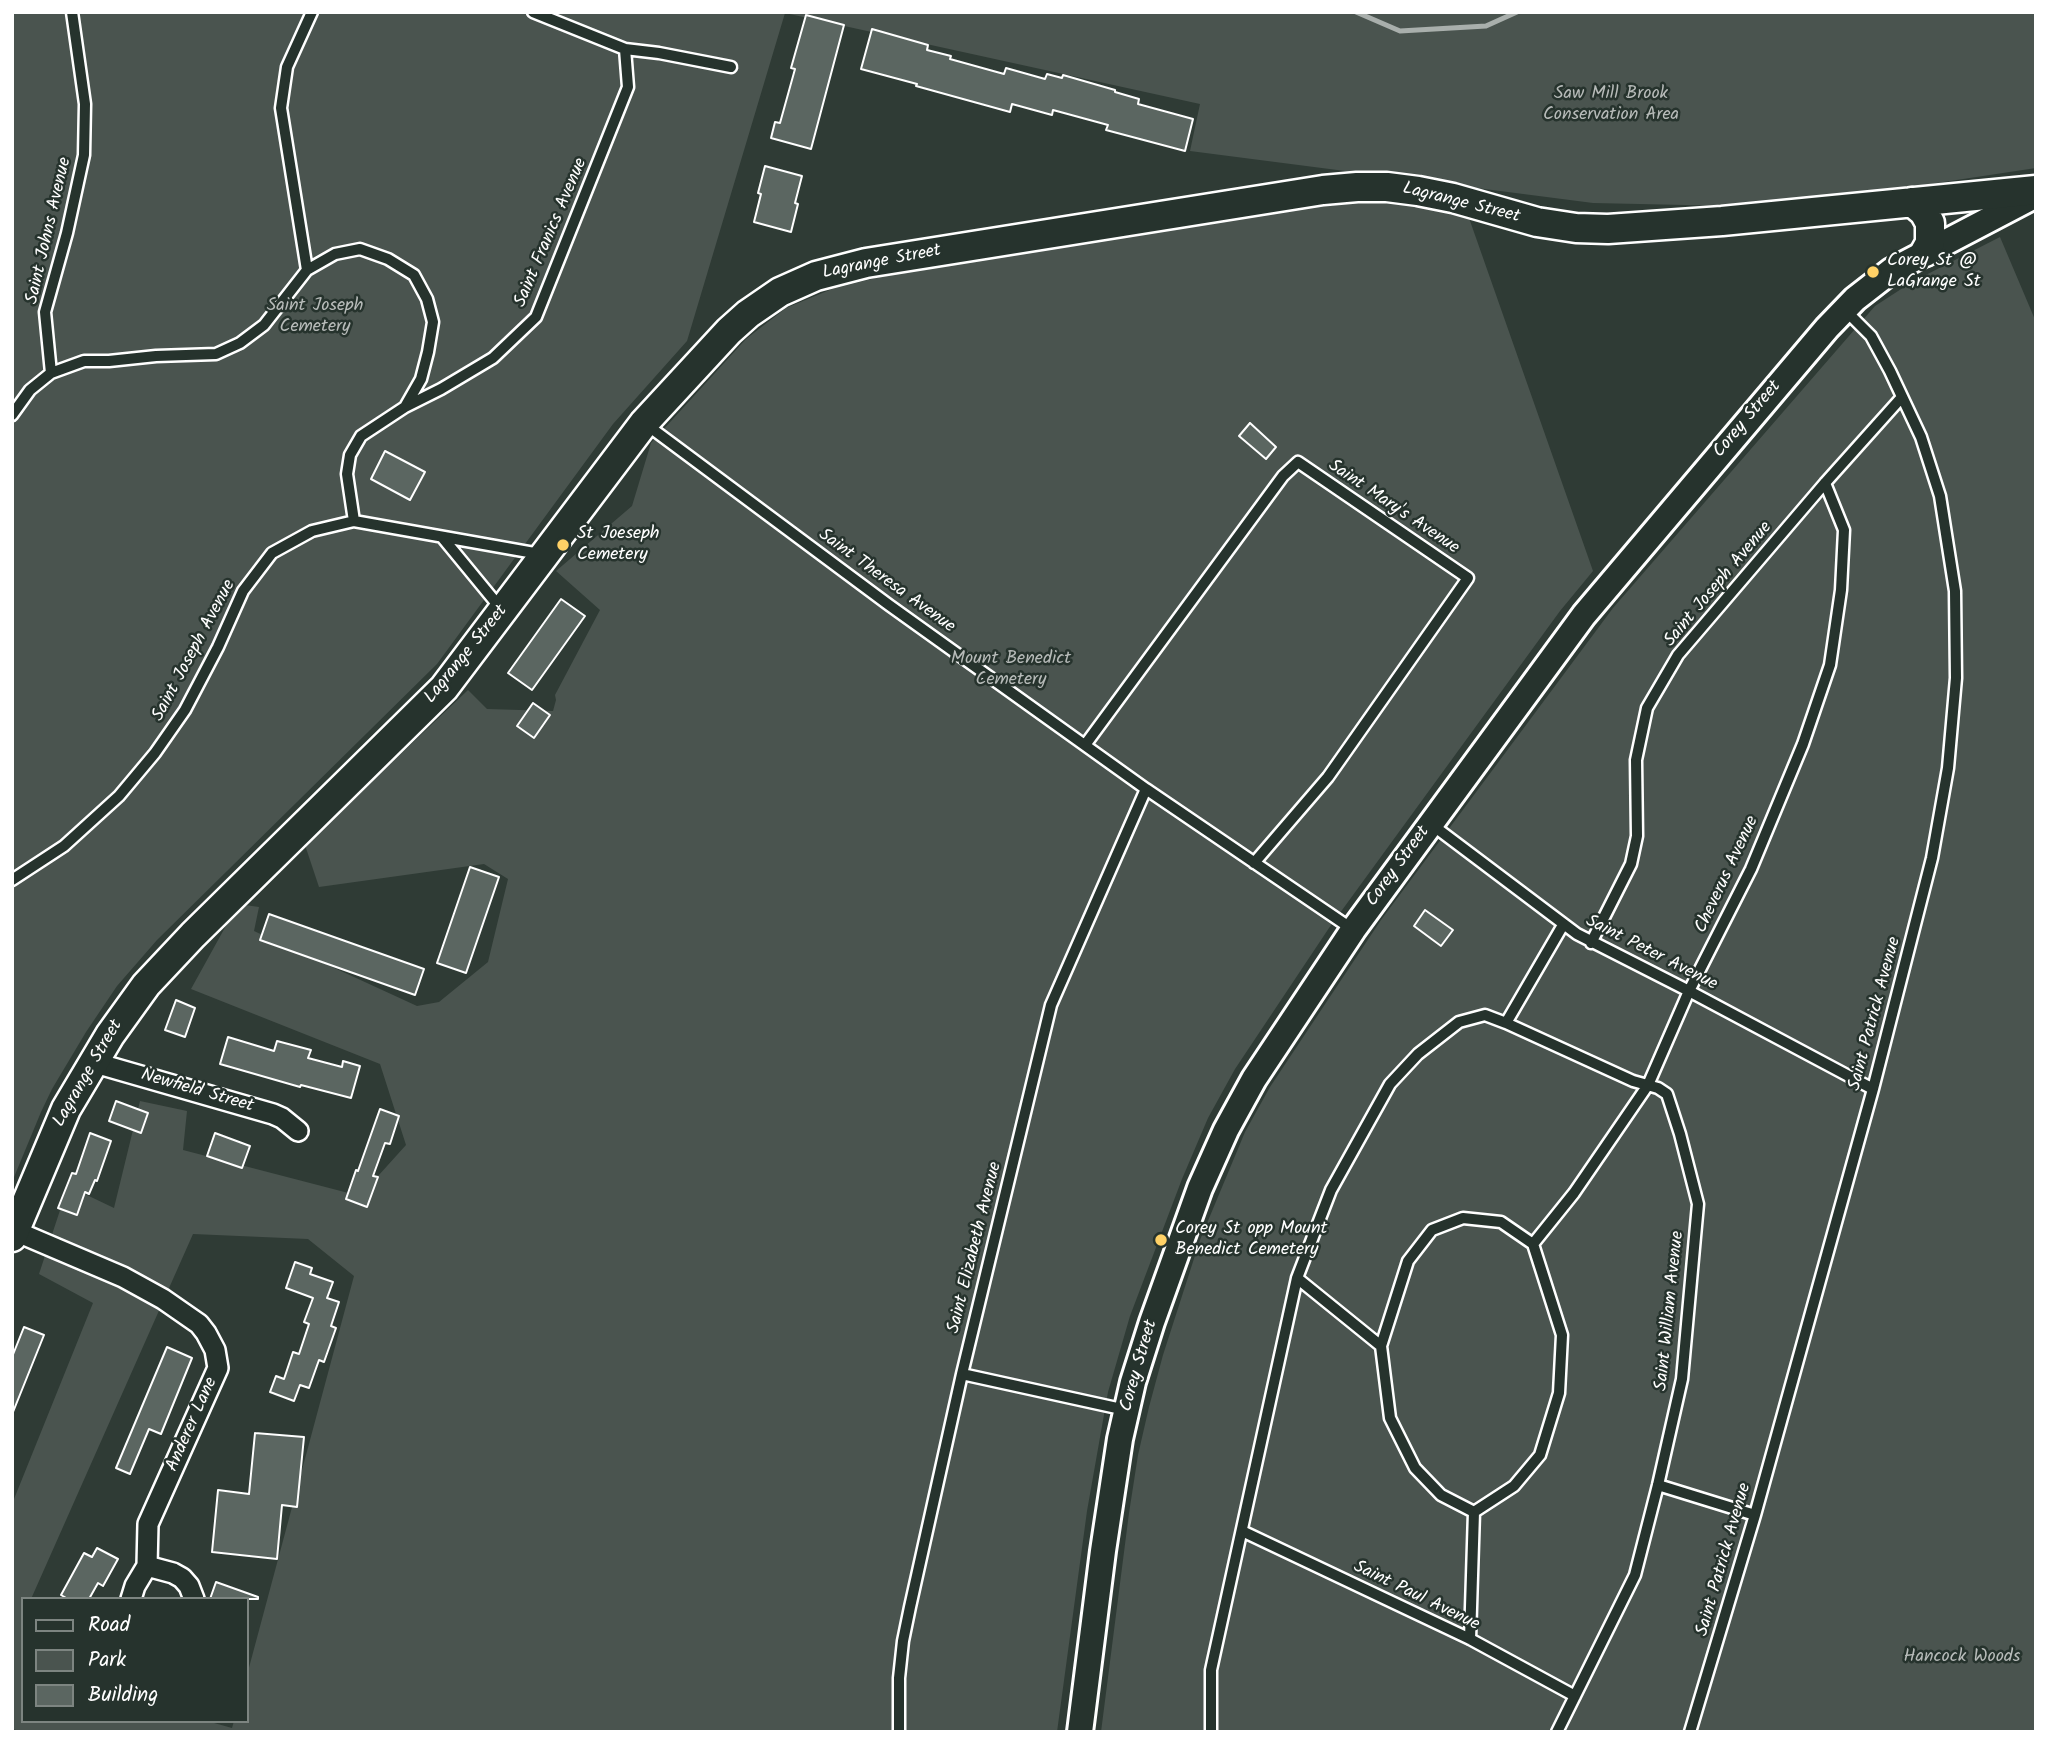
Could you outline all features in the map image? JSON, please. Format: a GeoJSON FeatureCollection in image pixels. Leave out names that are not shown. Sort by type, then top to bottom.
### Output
{"type":"FeatureCollection","features":[{"type":"Feature","properties":{"kind":"main road","name":"Lagrange Street"},"geometry":{"type":"LineString","coordinates":[[13,1234],[65,1109],[121,1018],[160,969],[443,688],[644,423],[719,341],[748,314],[780,292],[816,276],[866,263],[1323,190],[1357,187],[1426,192],[1537,222],[1593,229],[1664,226],[2036,193]]}},
{"type":"Feature","properties":{"kind":"main road"},"geometry":{"type":"LineString","coordinates":[[1912,202],[1924,212],[1930,223],[1930,243],[1925,252]]}},
{"type":"Feature","properties":{"kind":"street","name":"Corey Street"},"geometry":{"type":"LineString","coordinates":[[1080,1732],[1103,1550],[1126,1410],[1142,1353],[1200,1188],[1226,1130],[1271,1052],[1353,930],[1606,586],[1802,356],[1844,310],[1878,280],[2036,193]]}},
{"type":"Feature","properties":{"kind":"street","name":"Newfield Street"},"geometry":{"type":"LineString","coordinates":[[92,1062],[273,1114],[298,1131]]}},
{"type":"Feature","properties":{"kind":"street","name":"Anderer Lane"},"geometry":{"type":"LineString","coordinates":[[13,1234],[123,1278],[156,1295],[199,1325],[215,1350],[218,1368],[148,1524],[147,1566],[132,1597]]}},
{"type":"Feature","properties":{"kind":"street"},"geometry":{"type":"LineString","coordinates":[[147,1566],[182,1578],[193,1597]]}},
{"type":"Feature","properties":{"kind":"lane","name":"Saint Johns Avenue"},"geometry":{"type":"LineString","coordinates":[[51,373],[45,312],[67,233],[84,155],[85,104],[72,12]]}},
{"type":"Feature","properties":{"kind":"lane"},"geometry":{"type":"LineString","coordinates":[[307,270],[281,108],[287,68],[313,12]]}},
{"type":"Feature","properties":{"kind":"lane"},"geometry":{"type":"LineString","coordinates":[[533,12],[625,49],[731,67]]}},
{"type":"Feature","properties":{"kind":"lane","name":"Saint Franics Avenue"},"geometry":{"type":"LineString","coordinates":[[354,521],[347,474],[350,455],[361,436],[405,407],[493,358],[536,317],[628,86],[625,49]]}},
{"type":"Feature","properties":{"kind":"lane","name":"Saint Franics Avenue"},"geometry":{"type":"LineString","coordinates":[[51,373],[84,360],[109,361],[216,354],[240,343],[264,325],[307,270],[335,254],[360,250],[388,259],[414,275],[427,299],[433,322],[428,352],[421,379],[405,407]]}},
{"type":"Feature","properties":{"kind":"lane","name":"Saint Patrick Avenue"},"geometry":{"type":"LineString","coordinates":[[1690,1732],[1755,1515],[1873,1089],[1932,858],[1948,768],[1956,678],[1955,591],[1940,496],[1921,437],[1871,336],[1844,310]]}},
{"type":"Feature","properties":{"kind":"lane"},"geometry":{"type":"LineString","coordinates":[[12,415],[30,390],[51,373]]}},
{"type":"Feature","properties":{"kind":"lane","name":"Saint Joseph Avenue"},"geometry":{"type":"LineString","coordinates":[[1591,943],[1631,864],[1637,836],[1636,760],[1647,708],[1678,655],[1902,397]]}},
{"type":"Feature","properties":{"kind":"lane","name":"Saint Theresa Avenue"},"geometry":{"type":"LineString","coordinates":[[644,423],[889,605],[1146,789],[1353,930]]}},
{"type":"Feature","properties":{"kind":"lane","name":"Saint Mary's Avenue"},"geometry":{"type":"LineString","coordinates":[[1085,745],[1283,476],[1298,462],[1468,578],[1328,777],[1254,863]]}},
{"type":"Feature","properties":{"kind":"lane","name":"Cheverus Avenue"},"geometry":{"type":"LineString","coordinates":[[1532,1244],[1574,1193],[1648,1085],[1689,991],[1751,869],[1803,744],[1830,665],[1841,590],[1844,530],[1825,483]]}},
{"type":"Feature","properties":{"kind":"lane","name":"Saint Joseph Avenue"},"geometry":{"type":"LineString","coordinates":[[12,880],[64,846],[119,796],[155,753],[191,699],[243,591],[272,553],[312,531],[354,521],[545,555]]}},
{"type":"Feature","properties":{"kind":"lane"},"geometry":{"type":"LineString","coordinates":[[442,537],[503,611]]}},
{"type":"Feature","properties":{"kind":"lane","name":"Saint Elizabeth Avenue"},"geometry":{"type":"LineString","coordinates":[[899,1732],[899,1678],[903,1641],[962,1374],[1051,1005],[1146,789]]}},
{"type":"Feature","properties":{"kind":"lane","name":"Saint Peter Avenue"},"geometry":{"type":"LineString","coordinates":[[1430,823],[1563,925],[1591,943],[1689,991],[1873,1089]]}},
{"type":"Feature","properties":{"kind":"lane"},"geometry":{"type":"LineString","coordinates":[[1506,1023],[1563,925]]}},
{"type":"Feature","properties":{"kind":"lane","name":"Saint William Avenue"},"geometry":{"type":"LineString","coordinates":[[1211,1732],[1211,1670],[1297,1278],[1331,1190],[1390,1084],[1418,1054],[1459,1022],[1485,1015],[1667,1094],[1698,1204],[1682,1379],[1635,1575],[1557,1732]]}},
{"type":"Feature","properties":{"kind":"lane"},"geometry":{"type":"LineString","coordinates":[[1464,1218],[1501,1222],[1532,1244],[1562,1335],[1559,1393],[1540,1455],[1514,1486],[1474,1512],[1441,1495],[1415,1468],[1390,1418],[1381,1346],[1408,1261],[1432,1230],[1464,1218]]}},
{"type":"Feature","properties":{"kind":"lane"},"geometry":{"type":"LineString","coordinates":[[1297,1278],[1381,1346]]}},
{"type":"Feature","properties":{"kind":"lane"},"geometry":{"type":"LineString","coordinates":[[962,1374],[1126,1410]]}},
{"type":"Feature","properties":{"kind":"lane"},"geometry":{"type":"LineString","coordinates":[[1658,1485],[1755,1515]]}},
{"type":"Feature","properties":{"kind":"lane"},"geometry":{"type":"LineString","coordinates":[[1470,1639],[1474,1512]]}},
{"type":"Feature","properties":{"kind":"lane","name":"Saint Paul Avenue"},"geometry":{"type":"LineString","coordinates":[[1242,1531],[1470,1639],[1575,1696]]}},
{"type":"Feature","properties":{"kind":"green space","name":"Saint Joseph Cemetery"},"geometry":{"type":"Polygon","coordinates":[[[12,12],[2036,12],[2036,168],[1778,207],[1593,203],[1190,151],[1200,104],[785,13],[687,341],[613,424],[437,664],[157,940],[117,986],[52,1089],[12,1182],[12,12]]]}},
{"type":"Feature","properties":{"kind":"green space","name":"Mount Benedict Cemetery"},"geometry":{"type":"Polygon","coordinates":[[[1379,201],[1431,208],[1469,218],[1593,571],[1560,611],[1329,928],[1235,1069],[1208,1118],[1130,1316],[1108,1392],[1087,1511],[1057,1732],[24,1732],[12,1729],[12,1504],[93,1303],[39,1274],[68,1186],[114,1208],[140,1101],[187,1111],[183,1150],[360,1196],[406,1145],[380,1064],[191,989],[238,904],[259,907],[254,931],[417,1006],[439,1002],[488,962],[508,879],[484,864],[319,887],[305,845],[468,690],[487,709],[553,711],[555,695],[600,610],[556,571],[632,506],[651,443],[746,339],[786,308],[832,289],[879,277],[1312,206],[1379,201]],[[193,1234],[32,1597],[21,1597],[21,1723],[214,1723],[232,1728],[233,1723],[248,1723],[248,1671],[354,1276],[308,1239],[193,1234]]]}},
{"type":"Feature","properties":{"kind":"green space","name":"Hancock Woods"},"geometry":{"type":"Polygon","coordinates":[[[2000,237],[2036,322],[2036,1732],[1101,1732],[1129,1513],[1149,1407],[1200,1240],[1245,1132],[1270,1087],[1381,920],[1613,608],[1875,306],[1912,282],[2000,237]]]}},
{"type":"Feature","properties":{"kind":"building"},"geometry":{"type":"Polygon","coordinates":[[[806,15],[844,25],[811,149],[771,138],[775,122],[780,123],[795,69],[791,68],[806,15]]]}},
{"type":"Feature","properties":{"kind":"building"},"geometry":{"type":"Polygon","coordinates":[[[872,29],[928,45],[927,50],[951,56],[950,59],[1004,74],[1006,68],[1045,79],[1047,74],[1062,78],[1063,75],[1139,99],[1138,104],[1193,119],[1185,151],[1106,130],[1108,125],[1053,110],[1052,115],[1012,104],[1010,112],[861,69],[872,29]]]}},
{"type":"Feature","properties":{"kind":"building"},"geometry":{"type":"Polygon","coordinates":[[[765,166],[802,176],[791,232],[754,222],[765,166]]]}},
{"type":"Feature","properties":{"kind":"building"},"geometry":{"type":"Polygon","coordinates":[[[1250,423],[1276,447],[1266,459],[1239,436],[1250,423]]]}},
{"type":"Feature","properties":{"kind":"building"},"geometry":{"type":"Polygon","coordinates":[[[385,451],[425,472],[410,500],[371,479],[385,451]]]}},
{"type":"Feature","properties":{"kind":"building"},"geometry":{"type":"Polygon","coordinates":[[[561,599],[585,616],[532,690],[508,673],[561,599]]]}},
{"type":"Feature","properties":{"kind":"building"},"geometry":{"type":"Polygon","coordinates":[[[533,703],[550,715],[534,738],[517,726],[533,703]]]}},
{"type":"Feature","properties":{"kind":"building"},"geometry":{"type":"Polygon","coordinates":[[[470,867],[499,877],[466,973],[437,963],[470,867]]]}},
{"type":"Feature","properties":{"kind":"building"},"geometry":{"type":"Polygon","coordinates":[[[1425,910],[1453,930],[1441,946],[1414,926],[1425,910]]]}},
{"type":"Feature","properties":{"kind":"building"},"geometry":{"type":"Polygon","coordinates":[[[269,914],[424,969],[415,995],[260,940],[269,914]]]}},
{"type":"Feature","properties":{"kind":"building"},"geometry":{"type":"Polygon","coordinates":[[[176,1000],[195,1008],[185,1037],[165,1030],[176,1000]]]}},
{"type":"Feature","properties":{"kind":"building"},"geometry":{"type":"Polygon","coordinates":[[[228,1037],[274,1051],[277,1041],[311,1050],[308,1058],[342,1067],[343,1061],[360,1066],[351,1098],[301,1085],[300,1087],[220,1064],[228,1037]]]}},
{"type":"Feature","properties":{"kind":"building"},"geometry":{"type":"Polygon","coordinates":[[[116,1101],[148,1113],[141,1133],[109,1121],[116,1101]]]}},
{"type":"Feature","properties":{"kind":"building"},"geometry":{"type":"Polygon","coordinates":[[[380,1109],[399,1116],[390,1144],[385,1143],[373,1176],[378,1177],[367,1207],[346,1199],[380,1109]]]}},
{"type":"Feature","properties":{"kind":"building"},"geometry":{"type":"Polygon","coordinates":[[[90,1133],[111,1141],[97,1181],[95,1180],[89,1194],[85,1192],[77,1215],[58,1208],[72,1173],[76,1174],[90,1133]]]}},
{"type":"Feature","properties":{"kind":"building"},"geometry":{"type":"Polygon","coordinates":[[[215,1133],[250,1146],[242,1168],[207,1156],[215,1133]]]}},
{"type":"Feature","properties":{"kind":"building"},"geometry":{"type":"Polygon","coordinates":[[[295,1262],[312,1268],[310,1274],[333,1282],[327,1298],[339,1302],[331,1326],[336,1328],[324,1362],[319,1360],[309,1388],[300,1385],[294,1401],[270,1392],[276,1376],[284,1379],[293,1352],[299,1354],[309,1324],[304,1322],[313,1298],[286,1288],[295,1262]]]}},
{"type":"Feature","properties":{"kind":"building"},"geometry":{"type":"Polygon","coordinates":[[[24,1327],[44,1335],[13,1412],[12,1357],[24,1327]]]}},
{"type":"Feature","properties":{"kind":"building"},"geometry":{"type":"Polygon","coordinates":[[[167,1347],[192,1358],[161,1434],[149,1429],[130,1474],[116,1468],[167,1347]]]}},
{"type":"Feature","properties":{"kind":"building"},"geometry":{"type":"Polygon","coordinates":[[[255,1433],[304,1437],[297,1507],[282,1505],[277,1559],[212,1552],[218,1490],[249,1494],[255,1433]]]}},
{"type":"Feature","properties":{"kind":"building"},"geometry":{"type":"Polygon","coordinates":[[[97,1548],[118,1559],[103,1586],[98,1583],[90,1597],[61,1595],[84,1553],[92,1557],[97,1548]]]}},
{"type":"Feature","properties":{"kind":"building"},"geometry":{"type":"Polygon","coordinates":[[[216,1582],[258,1599],[248,1597],[211,1597],[216,1582]]]}},
{"type":"Feature","properties":{"kind":"waterway"},"geometry":{"type":"LineString","coordinates":[[1356,12],[1400,31],[1486,26],[1517,12]]}},
{"type":"Feature","properties":{"kind":"place","name":"Corey St @ LaGrange St"},"geometry":{"type":"Point","coordinates":[1873,272]}},
{"type":"Feature","properties":{"kind":"place","name":"St Joeseph Cemetery"},"geometry":{"type":"Point","coordinates":[563,545]}},
{"type":"Feature","properties":{"kind":"place","name":"Corey St opp Mount Benedict Cemetery"},"geometry":{"type":"Point","coordinates":[1161,1240]}},
{"type":"Feature","properties":{"kind":"park label","name":"Saw Mill Brook Conservation Area"},"geometry":{"type":"Point","coordinates":[1611,105]}}]}
